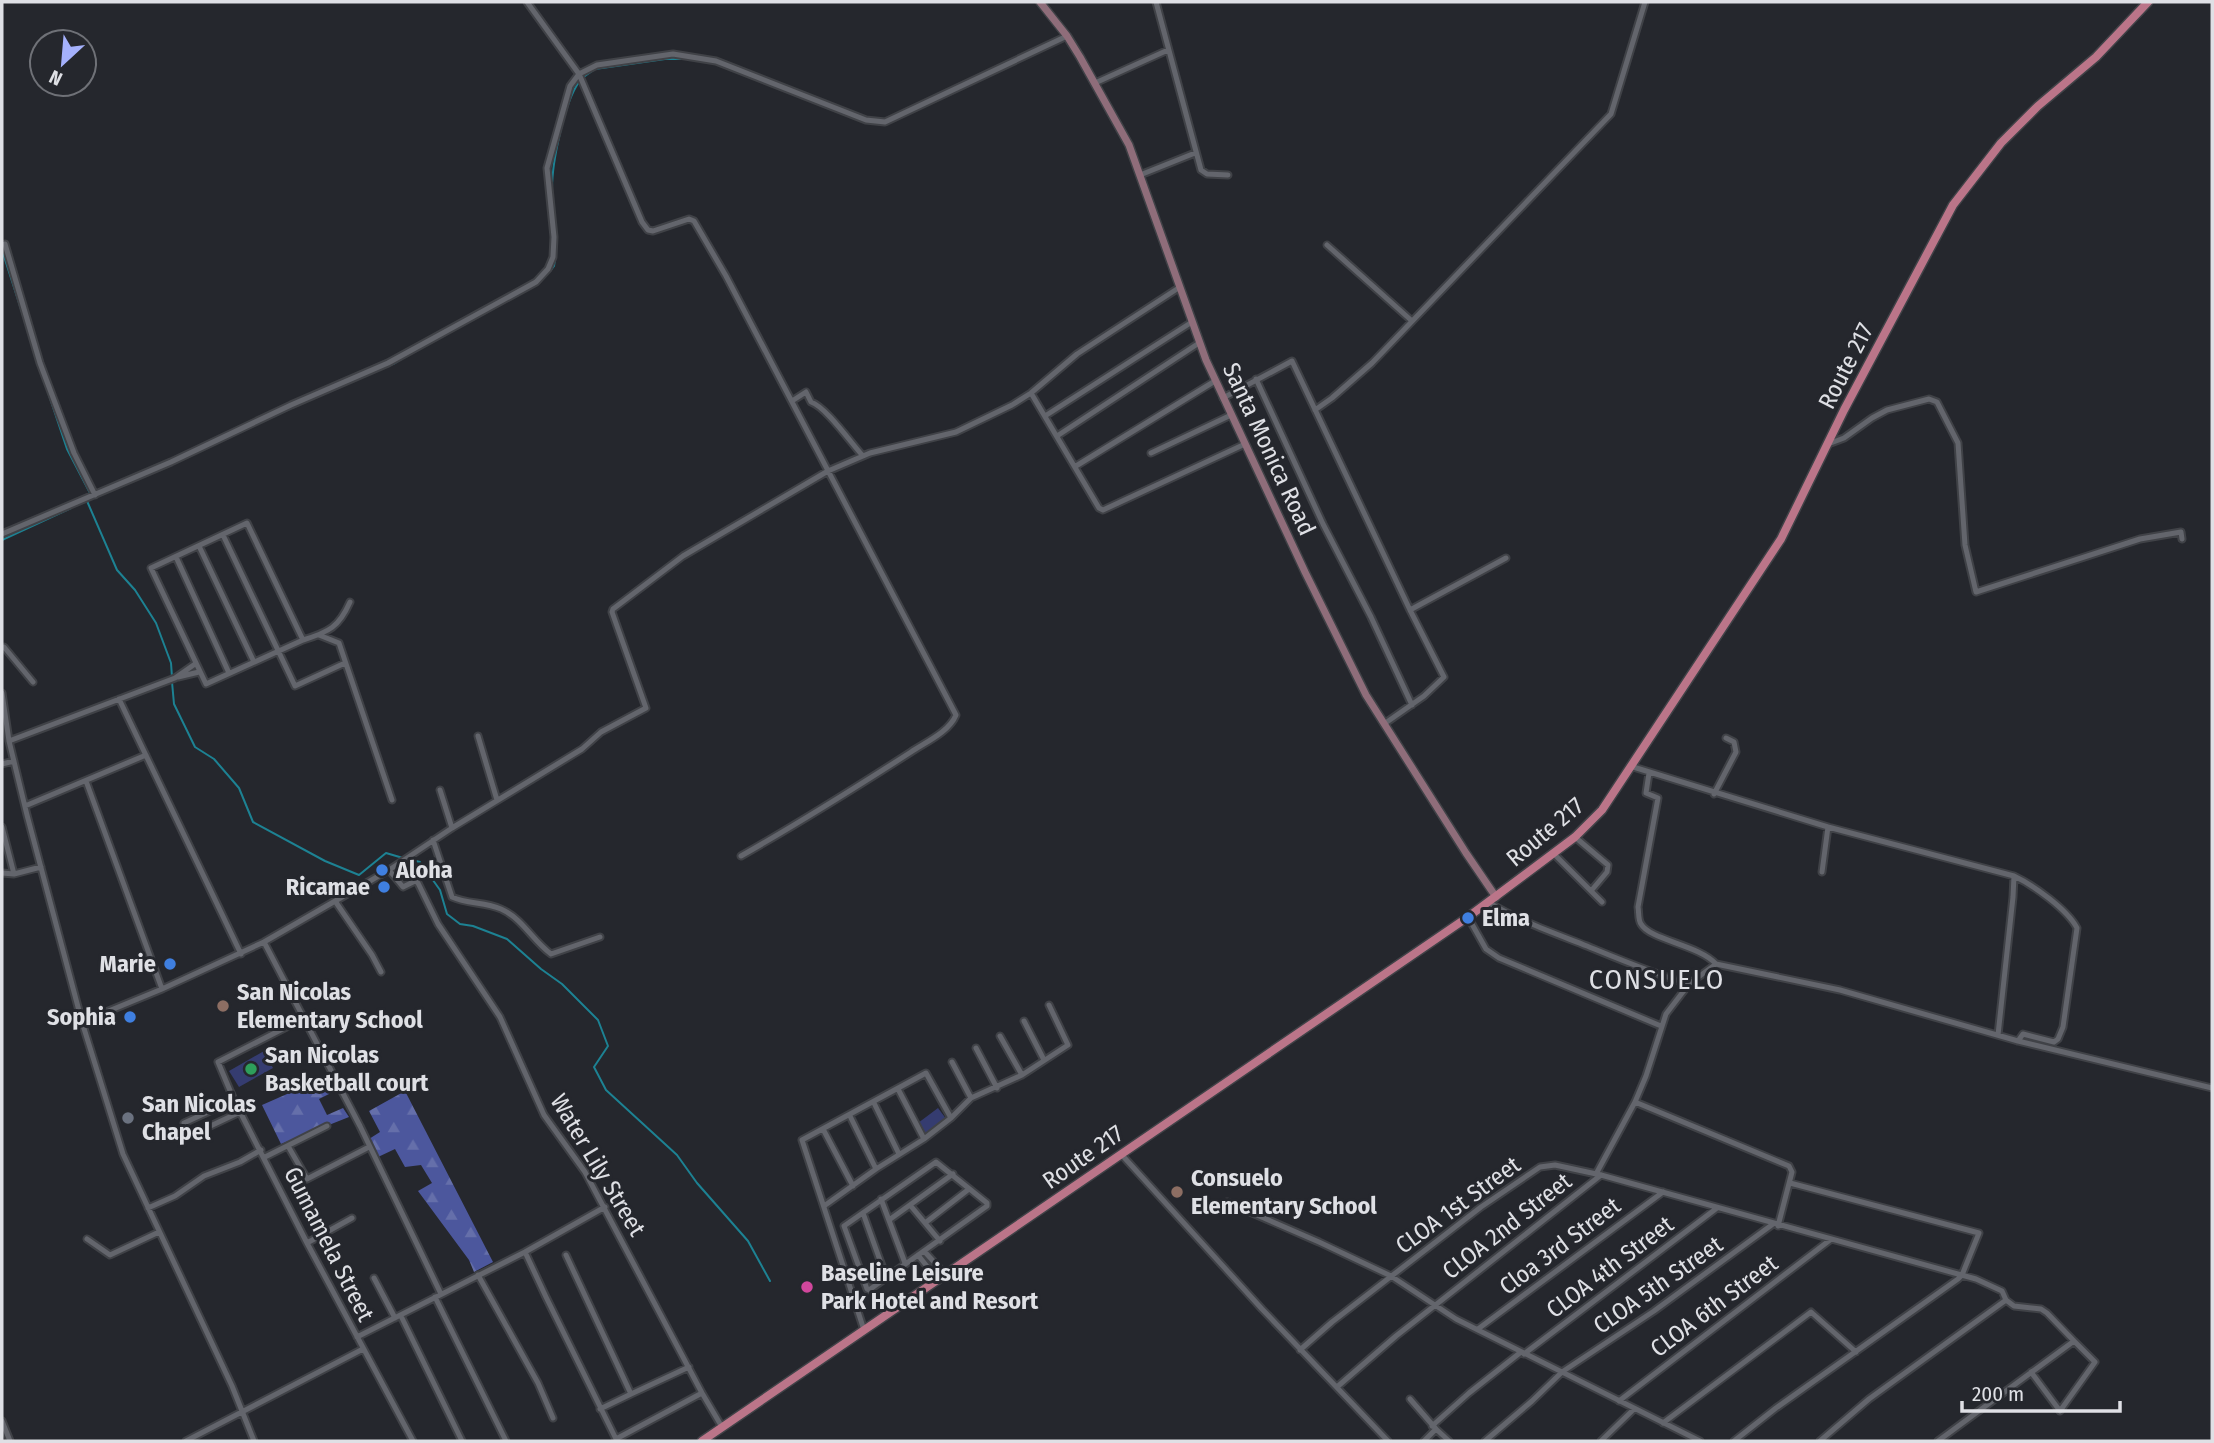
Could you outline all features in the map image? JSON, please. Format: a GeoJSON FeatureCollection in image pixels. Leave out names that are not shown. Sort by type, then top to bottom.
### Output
{"type":"FeatureCollection","features":[{"type":"Feature","properties":{"kind":"main road","name":"Route 217"},"geometry":{"type":"LineString","coordinates":[[702,1441],[1468,917],[1575,837],[1602,810],[1781,539],[1953,205],[2001,143],[2038,106],[2095,57],[2148,2]]}},
{"type":"Feature","properties":{"kind":"street"},"geometry":{"type":"LineString","coordinates":[[527,2],[579,74],[642,222],[648,230],[653,231],[689,219],[694,221],[726,276],[956,715],[948,727],[829,805],[741,856]]}},
{"type":"Feature","properties":{"kind":"street","name":"Santa Monica Road"},"geometry":{"type":"LineString","coordinates":[[1040,2],[1067,36],[1129,145],[1215,381],[1366,695],[1492,900]]}},
{"type":"Feature","properties":{"kind":"street"},"geometry":{"type":"LineString","coordinates":[[1156,2],[1195,153],[1204,173],[1228,175]]}},
{"type":"Feature","properties":{"kind":"street"},"geometry":{"type":"LineString","coordinates":[[1315,410],[1372,363],[1611,114],[1645,2]]}},
{"type":"Feature","properties":{"kind":"street"},"geometry":{"type":"LineString","coordinates":[[2,534],[388,363],[536,282],[548,269],[553,257],[554,237],[547,168],[570,86],[579,74],[597,65],[673,54],[716,61],[866,120],[885,122],[1067,36]]}},
{"type":"Feature","properties":{"kind":"street"},"geometry":{"type":"LineString","coordinates":[[1096,83],[1168,50]]}},
{"type":"Feature","properties":{"kind":"street"},"geometry":{"type":"LineString","coordinates":[[1140,175],[1195,153]]}},
{"type":"Feature","properties":{"kind":"street"},"geometry":{"type":"LineString","coordinates":[[5,244],[40,363],[74,453],[95,495]]}},
{"type":"Feature","properties":{"kind":"street"},"geometry":{"type":"LineString","coordinates":[[1326,245],[1412,321]]}},
{"type":"Feature","properties":{"kind":"street"},"geometry":{"type":"LineString","coordinates":[[82,1021],[162,989],[264,942],[406,860],[452,828],[582,749],[601,732],[646,708],[613,609],[683,556],[828,471],[863,456],[956,432],[1031,393],[1077,354],[1180,287]]}},
{"type":"Feature","properties":{"kind":"street"},"geometry":{"type":"LineString","coordinates":[[1045,415],[1192,322]]}},
{"type":"Feature","properties":{"kind":"street"},"geometry":{"type":"LineString","coordinates":[[1057,436],[1199,343]]}},
{"type":"Feature","properties":{"kind":"street"},"geometry":{"type":"LineString","coordinates":[[1223,398],[1292,361],[1444,677],[1412,705],[1384,724]]}},
{"type":"Feature","properties":{"kind":"street"},"geometry":{"type":"LineString","coordinates":[[1256,379],[1323,524],[1412,705]]}},
{"type":"Feature","properties":{"kind":"street"},"geometry":{"type":"LineString","coordinates":[[1076,466],[1215,381]]}},
{"type":"Feature","properties":{"kind":"street"},"geometry":{"type":"LineString","coordinates":[[792,401],[806,392],[811,402],[818,404],[825,415],[834,420],[863,456]]}},
{"type":"Feature","properties":{"kind":"street"},"geometry":{"type":"LineString","coordinates":[[1031,393],[1099,508],[1107,510],[1245,444]]}},
{"type":"Feature","properties":{"kind":"street"},"geometry":{"type":"LineString","coordinates":[[1828,444],[1844,438],[1887,410],[1929,399],[1937,402],[1958,443],[1965,545],[1976,592],[2140,539],[2181,532],[2182,539]]}},
{"type":"Feature","properties":{"kind":"street"},"geometry":{"type":"LineString","coordinates":[[1151,453],[1231,415]]}},
{"type":"Feature","properties":{"kind":"street"},"geometry":{"type":"LineString","coordinates":[[303,640],[247,523],[152,568],[206,684],[319,635],[339,623],[350,602]]}},
{"type":"Feature","properties":{"kind":"street"},"geometry":{"type":"LineString","coordinates":[[223,535],[295,686],[345,663]]}},
{"type":"Feature","properties":{"kind":"street"},"geometry":{"type":"LineString","coordinates":[[199,546],[254,662]]}},
{"type":"Feature","properties":{"kind":"street"},"geometry":{"type":"LineString","coordinates":[[176,557],[229,673]]}},
{"type":"Feature","properties":{"kind":"street"},"geometry":{"type":"LineString","coordinates":[[1410,610],[1506,558]]}},
{"type":"Feature","properties":{"kind":"street"},"geometry":{"type":"LineString","coordinates":[[319,635],[339,643],[392,800]]}},
{"type":"Feature","properties":{"kind":"street"},"geometry":{"type":"LineString","coordinates":[[2,648],[4,647],[33,682]]}},
{"type":"Feature","properties":{"kind":"street"},"geometry":{"type":"LineString","coordinates":[[175,678],[195,664]]}},
{"type":"Feature","properties":{"kind":"street"},"geometry":{"type":"LineString","coordinates":[[9,741],[175,678],[199,672]]}},
{"type":"Feature","properties":{"kind":"street"},"geometry":{"type":"LineString","coordinates":[[2,693],[9,741],[41,867],[82,1021],[123,1154],[254,1441]]}},
{"type":"Feature","properties":{"kind":"street"},"geometry":{"type":"LineString","coordinates":[[119,699],[241,954]]}},
{"type":"Feature","properties":{"kind":"street"},"geometry":{"type":"LineString","coordinates":[[478,736],[497,800]]}},
{"type":"Feature","properties":{"kind":"street"},"geometry":{"type":"LineString","coordinates":[[1714,793],[1736,752],[1734,742],[1726,738]]}},
{"type":"Feature","properties":{"kind":"street"},"geometry":{"type":"LineString","coordinates":[[25,806],[146,755]]}},
{"type":"Feature","properties":{"kind":"street"},"geometry":{"type":"LineString","coordinates":[[2,764],[14,761]]}},
{"type":"Feature","properties":{"kind":"street"},"geometry":{"type":"LineString","coordinates":[[1630,766],[1828,827],[2014,876],[2026,882],[2068,916],[2077,928],[2063,1027],[2058,1038],[2054,1042],[2023,1034],[2018,1041]]}},
{"type":"Feature","properties":{"kind":"street"},"geometry":{"type":"LineString","coordinates":[[1649,773],[1646,793],[1658,797],[1638,907],[1642,926],[1653,933],[1707,955],[1716,964],[1840,990],[2018,1041],[2212,1088]]}},
{"type":"Feature","properties":{"kind":"street"},"geometry":{"type":"LineString","coordinates":[[86,781],[162,989]]}},
{"type":"Feature","properties":{"kind":"street"},"geometry":{"type":"LineString","coordinates":[[440,790],[452,828]]}},
{"type":"Feature","properties":{"kind":"street"},"geometry":{"type":"LineString","coordinates":[[2,827],[14,874]]}},
{"type":"Feature","properties":{"kind":"street"},"geometry":{"type":"LineString","coordinates":[[1822,872],[1828,827]]}},
{"type":"Feature","properties":{"kind":"street"},"geometry":{"type":"LineString","coordinates":[[1575,837],[1608,865],[1607,872],[1591,891]]}},
{"type":"Feature","properties":{"kind":"street"},"geometry":{"type":"LineString","coordinates":[[433,840],[452,897],[460,901],[486,904],[514,916],[551,954],[600,937]]}},
{"type":"Feature","properties":{"kind":"street"},"geometry":{"type":"LineString","coordinates":[[1553,853],[1602,902]]}},
{"type":"Feature","properties":{"kind":"street"},"geometry":{"type":"LineString","coordinates":[[2,873],[14,874],[41,867]]}},
{"type":"Feature","properties":{"kind":"street","name":"Water Lily Street"},"geometry":{"type":"LineString","coordinates":[[389,870],[403,887],[415,881],[418,883],[438,924],[500,1017],[548,1122],[585,1172],[605,1207],[722,1427]]}},
{"type":"Feature","properties":{"kind":"street"},"geometry":{"type":"LineString","coordinates":[[1998,1035],[2014,897],[2014,876]]}},
{"type":"Feature","properties":{"kind":"street"},"geometry":{"type":"LineString","coordinates":[[1492,900],[1507,914],[1644,970],[1689,985]]}},
{"type":"Feature","properties":{"kind":"street"},"geometry":{"type":"LineString","coordinates":[[335,901],[372,954],[381,972]]}},
{"type":"Feature","properties":{"kind":"street"},"geometry":{"type":"LineString","coordinates":[[1468,917],[1486,949],[1499,958],[1661,1026]]}},
{"type":"Feature","properties":{"kind":"street"},"geometry":{"type":"LineString","coordinates":[[264,942],[369,1147],[506,1441]]}},
{"type":"Feature","properties":{"kind":"street"},"geometry":{"type":"LineString","coordinates":[[1716,964],[1689,985],[1671,1007],[1661,1026],[1635,1102],[1599,1174],[1962,1275],[2002,1291],[2006,1300],[2014,1306],[2041,1309],[2095,1362],[2060,1411]]}},
{"type":"Feature","properties":{"kind":"street"},"geometry":{"type":"LineString","coordinates":[[824,1206],[924,1139],[971,1098],[1022,1075],[1068,1045],[1049,1005]]}},
{"type":"Feature","properties":{"kind":"street","name":"Gumamela Street"},"geometry":{"type":"LineString","coordinates":[[304,1018],[218,1062],[234,1100],[307,1243],[413,1441]]}},
{"type":"Feature","properties":{"kind":"street"},"geometry":{"type":"LineString","coordinates":[[1024,1021],[1044,1060]]}},
{"type":"Feature","properties":{"kind":"street"},"geometry":{"type":"LineString","coordinates":[[1000,1036],[1022,1075]]}},
{"type":"Feature","properties":{"kind":"street"},"geometry":{"type":"LineString","coordinates":[[976,1048],[997,1088]]}},
{"type":"Feature","properties":{"kind":"street"},"geometry":{"type":"LineString","coordinates":[[952,1062],[971,1098]]}},
{"type":"Feature","properties":{"kind":"street"},"geometry":{"type":"LineString","coordinates":[[864,1330],[802,1140],[926,1073],[951,1118]]}},
{"type":"Feature","properties":{"kind":"street"},"geometry":{"type":"LineString","coordinates":[[898,1089],[924,1139]]}},
{"type":"Feature","properties":{"kind":"street"},"geometry":{"type":"LineString","coordinates":[[184,1123],[234,1100]]}},
{"type":"Feature","properties":{"kind":"street"},"geometry":{"type":"LineString","coordinates":[[1635,1102],[1789,1166],[1792,1172],[1790,1183],[1776,1225]]}},
{"type":"Feature","properties":{"kind":"street"},"geometry":{"type":"LineString","coordinates":[[874,1103],[899,1154]]}},
{"type":"Feature","properties":{"kind":"street"},"geometry":{"type":"LineString","coordinates":[[185,1138],[240,1112]]}},
{"type":"Feature","properties":{"kind":"street"},"geometry":{"type":"LineString","coordinates":[[850,1116],[876,1169]]}},
{"type":"Feature","properties":{"kind":"street"},"geometry":{"type":"LineString","coordinates":[[265,1157],[327,1126]]}},
{"type":"Feature","properties":{"kind":"street"},"geometry":{"type":"LineString","coordinates":[[823,1129],[853,1185]]}},
{"type":"Feature","properties":{"kind":"street"},"geometry":{"type":"LineString","coordinates":[[288,1146],[307,1179],[369,1147]]}},
{"type":"Feature","properties":{"kind":"street"},"geometry":{"type":"LineString","coordinates":[[148,1208],[261,1150]]}},
{"type":"Feature","properties":{"kind":"street"},"geometry":{"type":"LineString","coordinates":[[1120,1154],[1300,1350],[1388,1441]]}},
{"type":"Feature","properties":{"kind":"street"},"geometry":{"type":"LineString","coordinates":[[934,1163],[940,1164],[969,1189],[987,1203],[987,1206],[869,1290],[865,1287],[844,1229],[846,1224],[934,1163]]}},
{"type":"Feature","properties":{"kind":"street","name":"CLOA 1st Street"},"geometry":{"type":"LineString","coordinates":[[1300,1350],[1481,1207],[1540,1167],[1546,1164],[1599,1174]]}},
{"type":"Feature","properties":{"kind":"street"},"geometry":{"type":"LineString","coordinates":[[889,1220],[953,1174]]}},
{"type":"Feature","properties":{"kind":"street","name":"CLOA 2nd Street"},"geometry":{"type":"LineString","coordinates":[[1337,1387],[1396,1336],[1599,1174]]}},
{"type":"Feature","properties":{"kind":"street"},"geometry":{"type":"LineString","coordinates":[[1734,1441],[1962,1275],[1979,1233],[1790,1183]]}},
{"type":"Feature","properties":{"kind":"street"},"geometry":{"type":"LineString","coordinates":[[925,1223],[969,1189]]}},
{"type":"Feature","properties":{"kind":"street","name":"Cloa 3rd Street"},"geometry":{"type":"LineString","coordinates":[[1478,1329],[1663,1192]]}},
{"type":"Feature","properties":{"kind":"street"},"geometry":{"type":"LineString","coordinates":[[881,1199],[905,1263]]}},
{"type":"Feature","properties":{"kind":"street"},"geometry":{"type":"LineString","coordinates":[[1227,1202],[1391,1276],[1456,1319],[1700,1441]]}},
{"type":"Feature","properties":{"kind":"street"},"geometry":{"type":"LineString","coordinates":[[911,1205],[940,1241]]}},
{"type":"Feature","properties":{"kind":"street"},"geometry":{"type":"LineString","coordinates":[[357,1337],[525,1252],[605,1207]]}},
{"type":"Feature","properties":{"kind":"street","name":"CLOA 4th Street"},"geometry":{"type":"LineString","coordinates":[[1424,1441],[1469,1393],[1718,1208]]}},
{"type":"Feature","properties":{"kind":"street"},"geometry":{"type":"LineString","coordinates":[[863,1213],[886,1277]]}},
{"type":"Feature","properties":{"kind":"street"},"geometry":{"type":"LineString","coordinates":[[307,1243],[352,1218]]}},
{"type":"Feature","properties":{"kind":"street","name":"CLOA 5th Street"},"geometry":{"type":"LineString","coordinates":[[1485,1441],[1562,1372],[1776,1225]]}},
{"type":"Feature","properties":{"kind":"street"},"geometry":{"type":"LineString","coordinates":[[87,1239],[110,1255],[159,1232]]}},
{"type":"Feature","properties":{"kind":"street","name":"CLOA 6th Street"},"geometry":{"type":"LineString","coordinates":[[1619,1401],[1831,1240]]}},
{"type":"Feature","properties":{"kind":"street"},"geometry":{"type":"LineString","coordinates":[[525,1252],[617,1440],[702,1393]]}},
{"type":"Feature","properties":{"kind":"street"},"geometry":{"type":"LineString","coordinates":[[921,1253],[941,1277]]}},
{"type":"Feature","properties":{"kind":"street"},"geometry":{"type":"LineString","coordinates":[[566,1255],[631,1394]]}},
{"type":"Feature","properties":{"kind":"street"},"geometry":{"type":"LineString","coordinates":[[478,1275],[538,1383],[553,1418]]}},
{"type":"Feature","properties":{"kind":"street"},"geometry":{"type":"LineString","coordinates":[[374,1278],[398,1317],[462,1441]]}},
{"type":"Feature","properties":{"kind":"street"},"geometry":{"type":"LineString","coordinates":[[1820,1441],[1869,1399],[2006,1300]]}},
{"type":"Feature","properties":{"kind":"street"},"geometry":{"type":"LineString","coordinates":[[1662,1423],[1811,1312],[1856,1352]]}},
{"type":"Feature","properties":{"kind":"street"},"geometry":{"type":"LineString","coordinates":[[1938,1441],[2074,1341]]}},
{"type":"Feature","properties":{"kind":"street"},"geometry":{"type":"LineString","coordinates":[[186,1441],[363,1349]]}},
{"type":"Feature","properties":{"kind":"street"},"geometry":{"type":"LineString","coordinates":[[600,1409],[689,1367]]}},
{"type":"Feature","properties":{"kind":"street"},"geometry":{"type":"LineString","coordinates":[[2031,1372],[2066,1418]]}},
{"type":"Feature","properties":{"kind":"street"},"geometry":{"type":"LineString","coordinates":[[1410,1399],[1434,1428],[1449,1441]]}},
{"type":"Feature","properties":{"kind":"street"},"geometry":{"type":"LineString","coordinates":[[1601,1441],[1634,1409]]}},
{"type":"Feature","properties":{"kind":"street"},"geometry":{"type":"LineString","coordinates":[[2,1422],[10,1441]]}},
{"type":"Feature","properties":{"kind":"shaded area","name":"San Nicolas Basketball court"},"geometry":{"type":"Polygon","coordinates":[[[264,1051],[273,1068],[239,1087],[229,1071],[264,1051]]]}},
{"type":"Feature","properties":{"kind":"shaded area"},"geometry":{"type":"Polygon","coordinates":[[[938,1108],[947,1120],[926,1135],[918,1123],[938,1108]]]}},
{"type":"Feature","properties":{"kind":"green space"},"geometry":{"type":"Polygon","coordinates":[[[328,1076],[335,1091],[319,1099],[327,1115],[343,1108],[349,1117],[281,1144],[262,1105],[328,1076]]]}},
{"type":"Feature","properties":{"kind":"green space"},"geometry":{"type":"Polygon","coordinates":[[[405,1091],[493,1262],[474,1272],[469,1260],[418,1191],[432,1183],[421,1165],[405,1167],[395,1149],[378,1157],[369,1139],[380,1132],[369,1111],[405,1091]]]}},
{"type":"Feature","properties":{"kind":"waterway"},"geometry":{"type":"LineString","coordinates":[[582,78],[595,69],[665,59],[687,59]]}},
{"type":"Feature","properties":{"kind":"waterway"},"geometry":{"type":"LineString","coordinates":[[556,250],[552,189],[554,164],[568,104],[579,82]]}},
{"type":"Feature","properties":{"kind":"waterway"},"geometry":{"type":"LineString","coordinates":[[2,250],[30,337]]}},
{"type":"Feature","properties":{"kind":"waterway"},"geometry":{"type":"LineString","coordinates":[[551,270],[555,259]]}},
{"type":"Feature","properties":{"kind":"waterway"},"geometry":{"type":"LineString","coordinates":[[369,374],[408,355]]}},
{"type":"Feature","properties":{"kind":"waterway"},"geometry":{"type":"LineString","coordinates":[[48,392],[67,449],[90,493]]}},
{"type":"Feature","properties":{"kind":"waterway"},"geometry":{"type":"LineString","coordinates":[[210,446],[300,404]]}},
{"type":"Feature","properties":{"kind":"waterway"},"geometry":{"type":"LineString","coordinates":[[87,501],[117,570],[135,590],[156,623],[171,663],[172,677]]}},
{"type":"Feature","properties":{"kind":"waterway"},"geometry":{"type":"LineString","coordinates":[[2,540],[71,508]]}},
{"type":"Feature","properties":{"kind":"waterway"},"geometry":{"type":"LineString","coordinates":[[172,682],[174,704],[195,747],[214,759],[239,788],[253,822],[325,861],[359,875],[386,853],[403,858]]}},
{"type":"Feature","properties":{"kind":"waterway"},"geometry":{"type":"LineString","coordinates":[[408,859],[420,862],[440,890],[447,914],[460,924],[507,939],[562,984],[598,1020],[608,1046],[594,1067],[606,1090],[677,1155],[697,1183],[748,1241],[770,1281]]}},
{"type":"Feature","properties":{"kind":"place","name":"Aloha"},"geometry":{"type":"Point","coordinates":[382,870]}},
{"type":"Feature","properties":{"kind":"place","name":"Ricamae"},"geometry":{"type":"Point","coordinates":[384,887]}},
{"type":"Feature","properties":{"kind":"place","name":"Elma"},"geometry":{"type":"Point","coordinates":[1468,918]}},
{"type":"Feature","properties":{"kind":"place","name":"Marie"},"geometry":{"type":"Point","coordinates":[170,964]}},
{"type":"Feature","properties":{"kind":"place","name":"San Nicolas Elementary School"},"geometry":{"type":"Point","coordinates":[223,1006]}},
{"type":"Feature","properties":{"kind":"place","name":"Sophia"},"geometry":{"type":"Point","coordinates":[130,1017]}},
{"type":"Feature","properties":{"kind":"place","name":"San Nicolas Basketball court"},"geometry":{"type":"Point","coordinates":[251,1069]}},
{"type":"Feature","properties":{"kind":"place","name":"San Nicolas Chapel"},"geometry":{"type":"Point","coordinates":[128,1118]}},
{"type":"Feature","properties":{"kind":"place","name":"Consuelo Elementary School"},"geometry":{"type":"Point","coordinates":[1177,1192]}},
{"type":"Feature","properties":{"kind":"place","name":"Baseline Leisure Park Hotel and Resort"},"geometry":{"type":"Point","coordinates":[807,1287]}},
{"type":"Feature","properties":{"kind":"district","name":"CONSUELO"},"geometry":{"type":"Point","coordinates":[1657,979]}}]}
